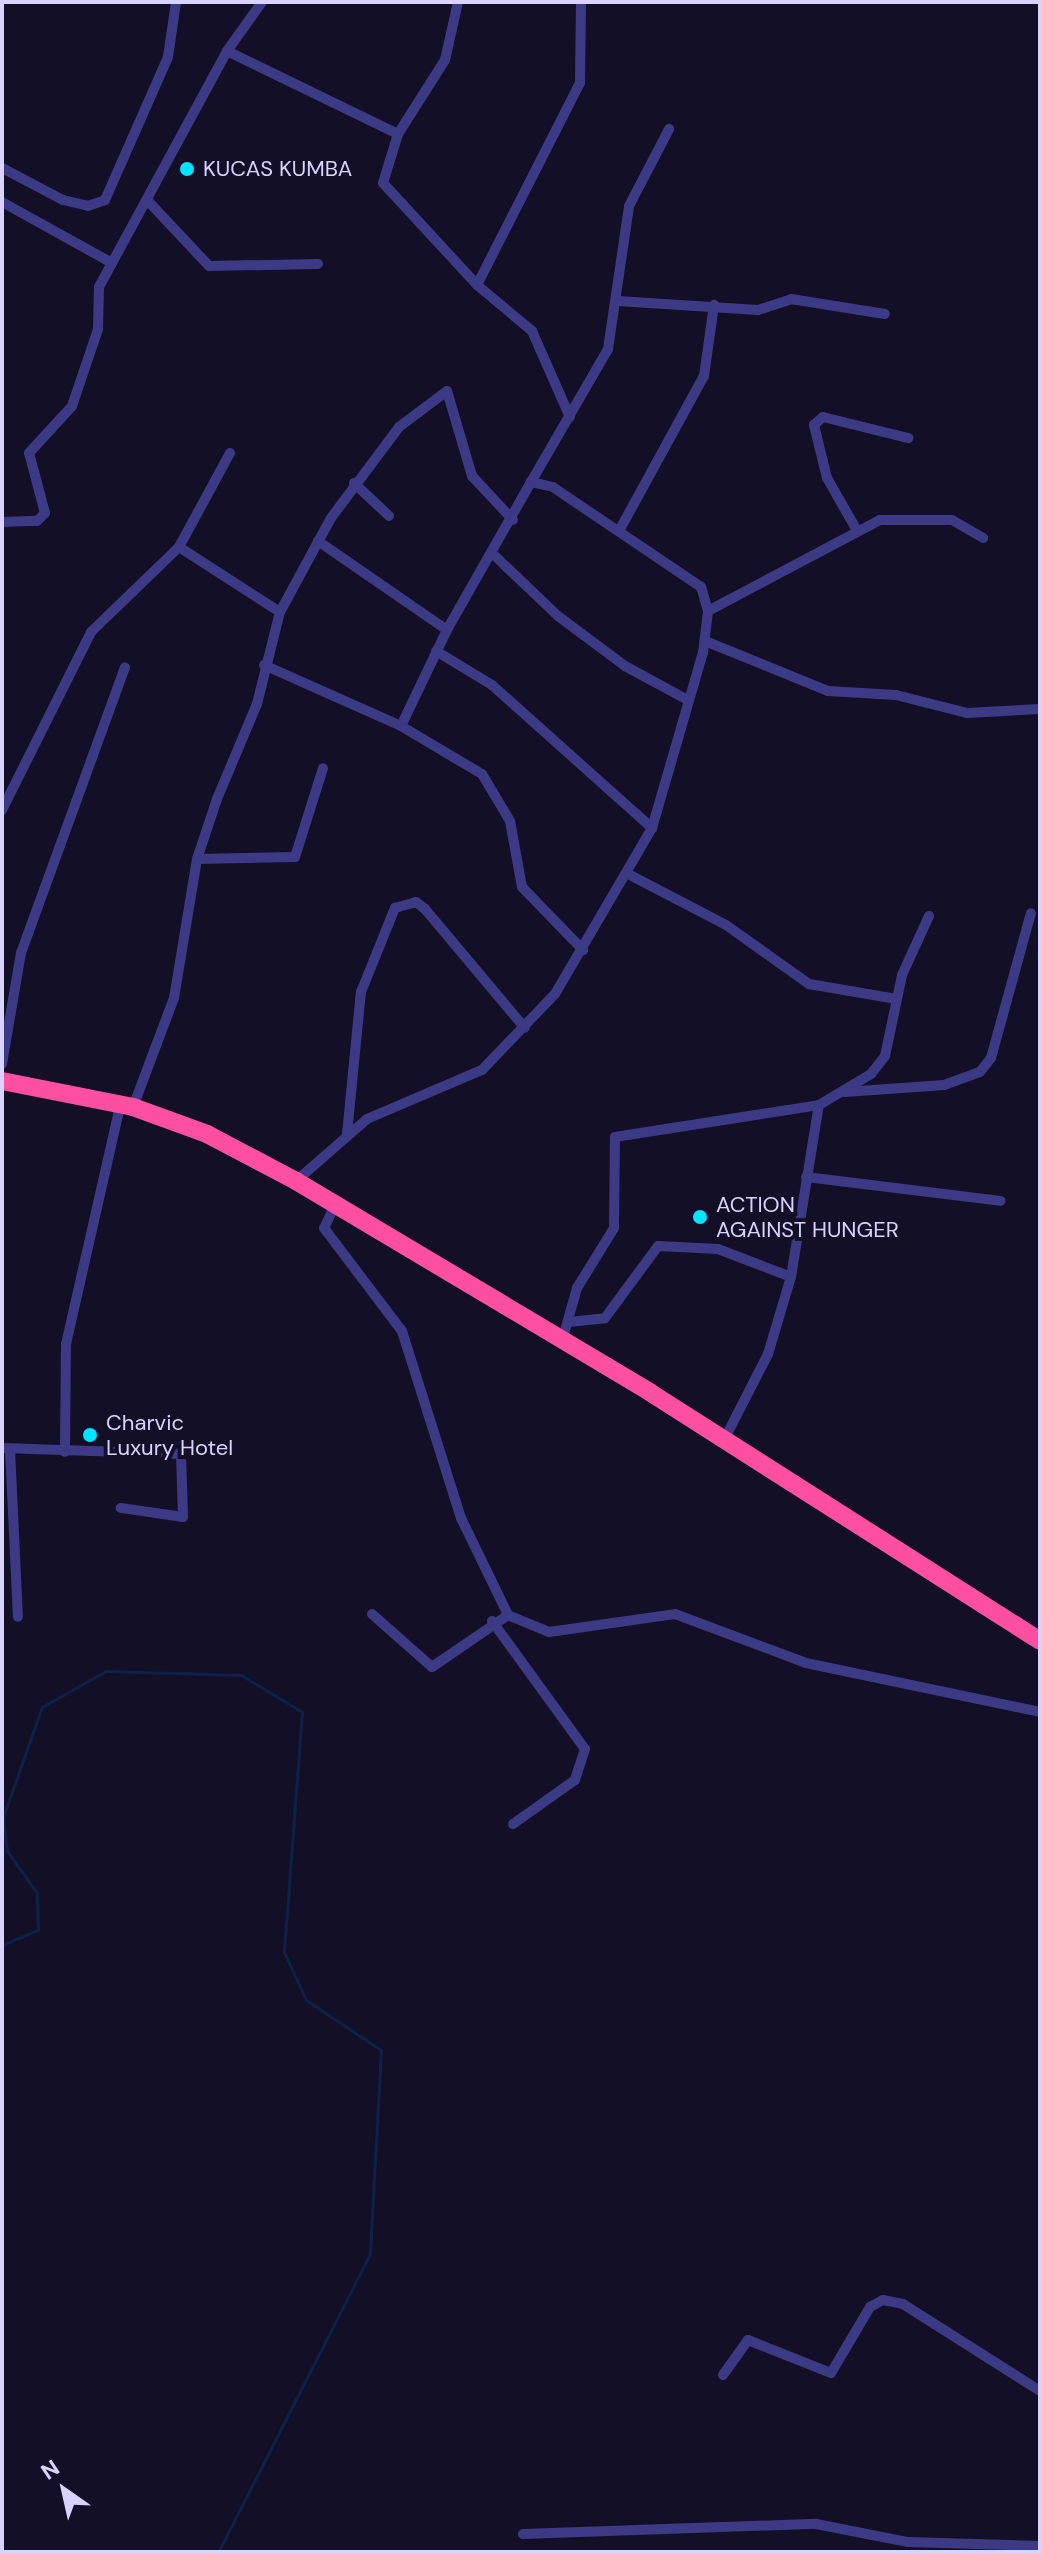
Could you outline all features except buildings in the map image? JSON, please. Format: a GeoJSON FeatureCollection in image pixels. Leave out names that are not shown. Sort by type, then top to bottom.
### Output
{"type":"FeatureCollection","features":[{"type":"Feature","properties":{"kind":"highway"},"geometry":{"type":"LineString","coordinates":[[2,1081],[127,1106],[207,1134],[296,1181],[334,1207],[562,1341],[998,1608],[1040,1641]]}},
{"type":"Feature","properties":{"kind":"street"},"geometry":{"type":"LineString","coordinates":[[2,168],[63,200],[88,206],[105,200],[168,57],[176,2]]}},
{"type":"Feature","properties":{"kind":"street"},"geometry":{"type":"LineString","coordinates":[[2,522],[37,521],[45,513],[29,453],[72,406],[98,329],[99,287],[227,51],[251,27],[262,2]]}},
{"type":"Feature","properties":{"kind":"street"},"geometry":{"type":"LineString","coordinates":[[458,2],[445,60],[398,134],[387,195],[477,285],[532,331],[570,417]]}},
{"type":"Feature","properties":{"kind":"street"},"geometry":{"type":"LineString","coordinates":[[477,285],[580,83],[581,2]]}},
{"type":"Feature","properties":{"kind":"street"},"geometry":{"type":"LineString","coordinates":[[227,51],[398,134]]}},
{"type":"Feature","properties":{"kind":"street"},"geometry":{"type":"LineString","coordinates":[[401,726],[447,630],[495,556],[531,482],[608,349],[618,301],[629,206],[669,129]]}},
{"type":"Feature","properties":{"kind":"street"},"geometry":{"type":"LineString","coordinates":[[148,201],[209,266],[318,264]]}},
{"type":"Feature","properties":{"kind":"street"},"geometry":{"type":"LineString","coordinates":[[2,202],[112,263]]}},
{"type":"Feature","properties":{"kind":"street"},"geometry":{"type":"LineString","coordinates":[[618,301],[758,310],[791,299],[885,314]]}},
{"type":"Feature","properties":{"kind":"street"},"geometry":{"type":"LineString","coordinates":[[619,531],[704,376],[714,305]]}},
{"type":"Feature","properties":{"kind":"street"},"geometry":{"type":"LineString","coordinates":[[65,1452],[66,1344],[127,1106],[174,998],[197,859],[257,704],[264,665],[280,612],[354,483],[418,407],[447,391],[472,476],[513,520]]}},
{"type":"Feature","properties":{"kind":"street"},"geometry":{"type":"LineString","coordinates":[[855,527],[827,478],[814,425],[823,417],[908,438]]}},
{"type":"Feature","properties":{"kind":"street"},"geometry":{"type":"LineString","coordinates":[[2,810],[91,632],[179,547],[230,453]]}},
{"type":"Feature","properties":{"kind":"street"},"geometry":{"type":"LineString","coordinates":[[296,1181],[347,1134],[397,1104],[456,1086],[525,1028],[583,950],[630,875],[652,828],[686,699],[705,641],[708,611],[701,587],[553,487],[531,482]]}},
{"type":"Feature","properties":{"kind":"street"},"geometry":{"type":"LineString","coordinates":[[354,483],[389,516]]}},
{"type":"Feature","properties":{"kind":"street"},"geometry":{"type":"LineString","coordinates":[[708,611],[855,527],[919,515],[952,520],[983,538]]}},
{"type":"Feature","properties":{"kind":"street"},"geometry":{"type":"LineString","coordinates":[[318,541],[447,630]]}},
{"type":"Feature","properties":{"kind":"street"},"geometry":{"type":"LineString","coordinates":[[179,547],[280,612]]}},
{"type":"Feature","properties":{"kind":"street"},"geometry":{"type":"LineString","coordinates":[[495,556],[569,625],[686,699]]}},
{"type":"Feature","properties":{"kind":"street"},"geometry":{"type":"LineString","coordinates":[[705,641],[828,691],[896,695],[967,713],[1040,709]]}},
{"type":"Feature","properties":{"kind":"street"},"geometry":{"type":"LineString","coordinates":[[436,651],[492,685],[652,828]]}},
{"type":"Feature","properties":{"kind":"street"},"geometry":{"type":"LineString","coordinates":[[264,665],[401,726],[482,774],[501,796],[522,887],[583,950]]}},
{"type":"Feature","properties":{"kind":"street"},"geometry":{"type":"LineString","coordinates":[[2,1064],[21,953],[125,667]]}},
{"type":"Feature","properties":{"kind":"street"},"geometry":{"type":"LineString","coordinates":[[197,859],[295,857],[323,768]]}},
{"type":"Feature","properties":{"kind":"street"},"geometry":{"type":"LineString","coordinates":[[630,875],[726,925],[809,984],[897,999]]}},
{"type":"Feature","properties":{"kind":"street"},"geometry":{"type":"LineString","coordinates":[[347,1134],[361,992],[395,908],[416,902],[425,909],[525,1028]]}},
{"type":"Feature","properties":{"kind":"street"},"geometry":{"type":"LineString","coordinates":[[843,1092],[944,1085],[980,1072],[991,1058],[1031,913]]}},
{"type":"Feature","properties":{"kind":"street"},"geometry":{"type":"LineString","coordinates":[[562,1341],[577,1288],[614,1228],[615,1137],[819,1105],[843,1092],[885,1056],[897,999],[929,916]]}},
{"type":"Feature","properties":{"kind":"street"},"geometry":{"type":"LineString","coordinates":[[723,1442],[768,1354],[791,1277],[819,1105]]}},
{"type":"Feature","properties":{"kind":"street"},"geometry":{"type":"LineString","coordinates":[[806,1177],[1001,1201]]}},
{"type":"Feature","properties":{"kind":"street"},"geometry":{"type":"LineString","coordinates":[[334,1207],[324,1228],[380,1295],[407,1343],[461,1518],[508,1615],[549,1632],[675,1614],[806,1663],[1040,1712]]}},
{"type":"Feature","properties":{"kind":"street"},"geometry":{"type":"LineString","coordinates":[[569,1322],[605,1318],[658,1246],[718,1249],[791,1277]]}},
{"type":"Feature","properties":{"kind":"street"},"geometry":{"type":"LineString","coordinates":[[18,1617],[6,1449],[181,1454],[183,1517],[121,1508]]}},
{"type":"Feature","properties":{"kind":"street"},"geometry":{"type":"LineString","coordinates":[[372,1614],[432,1667],[492,1621],[508,1615]]}},
{"type":"Feature","properties":{"kind":"street"},"geometry":{"type":"LineString","coordinates":[[492,1621],[585,1749],[575,1780],[513,1824]]}},
{"type":"Feature","properties":{"kind":"street"},"geometry":{"type":"LineString","coordinates":[[723,2375],[748,2340],[831,2373],[870,2307],[883,2300],[903,2304],[1040,2391]]}},
{"type":"Feature","properties":{"kind":"street"},"geometry":{"type":"LineString","coordinates":[[523,2534],[816,2524],[908,2542],[1040,2546]]}},
{"type":"Feature","properties":{"kind":"waterway"},"geometry":{"type":"LineString","coordinates":[[2,1945],[38,1930],[37,1893],[7,1851],[3,1817],[42,1707],[106,1671],[241,1675],[302,1712],[284,1952],[306,2000],[381,2050],[370,2254],[218,2552]]}},
{"type":"Feature","properties":{"kind":"place","name":"KUCAS KUMBA"},"geometry":{"type":"Point","coordinates":[187,169]}},
{"type":"Feature","properties":{"kind":"place","name":"ACTION AGAINST HUNGER"},"geometry":{"type":"Point","coordinates":[700,1217]}},
{"type":"Feature","properties":{"kind":"place","name":"Charvic Luxury Hotel"},"geometry":{"type":"Point","coordinates":[90,1435]}}]}
